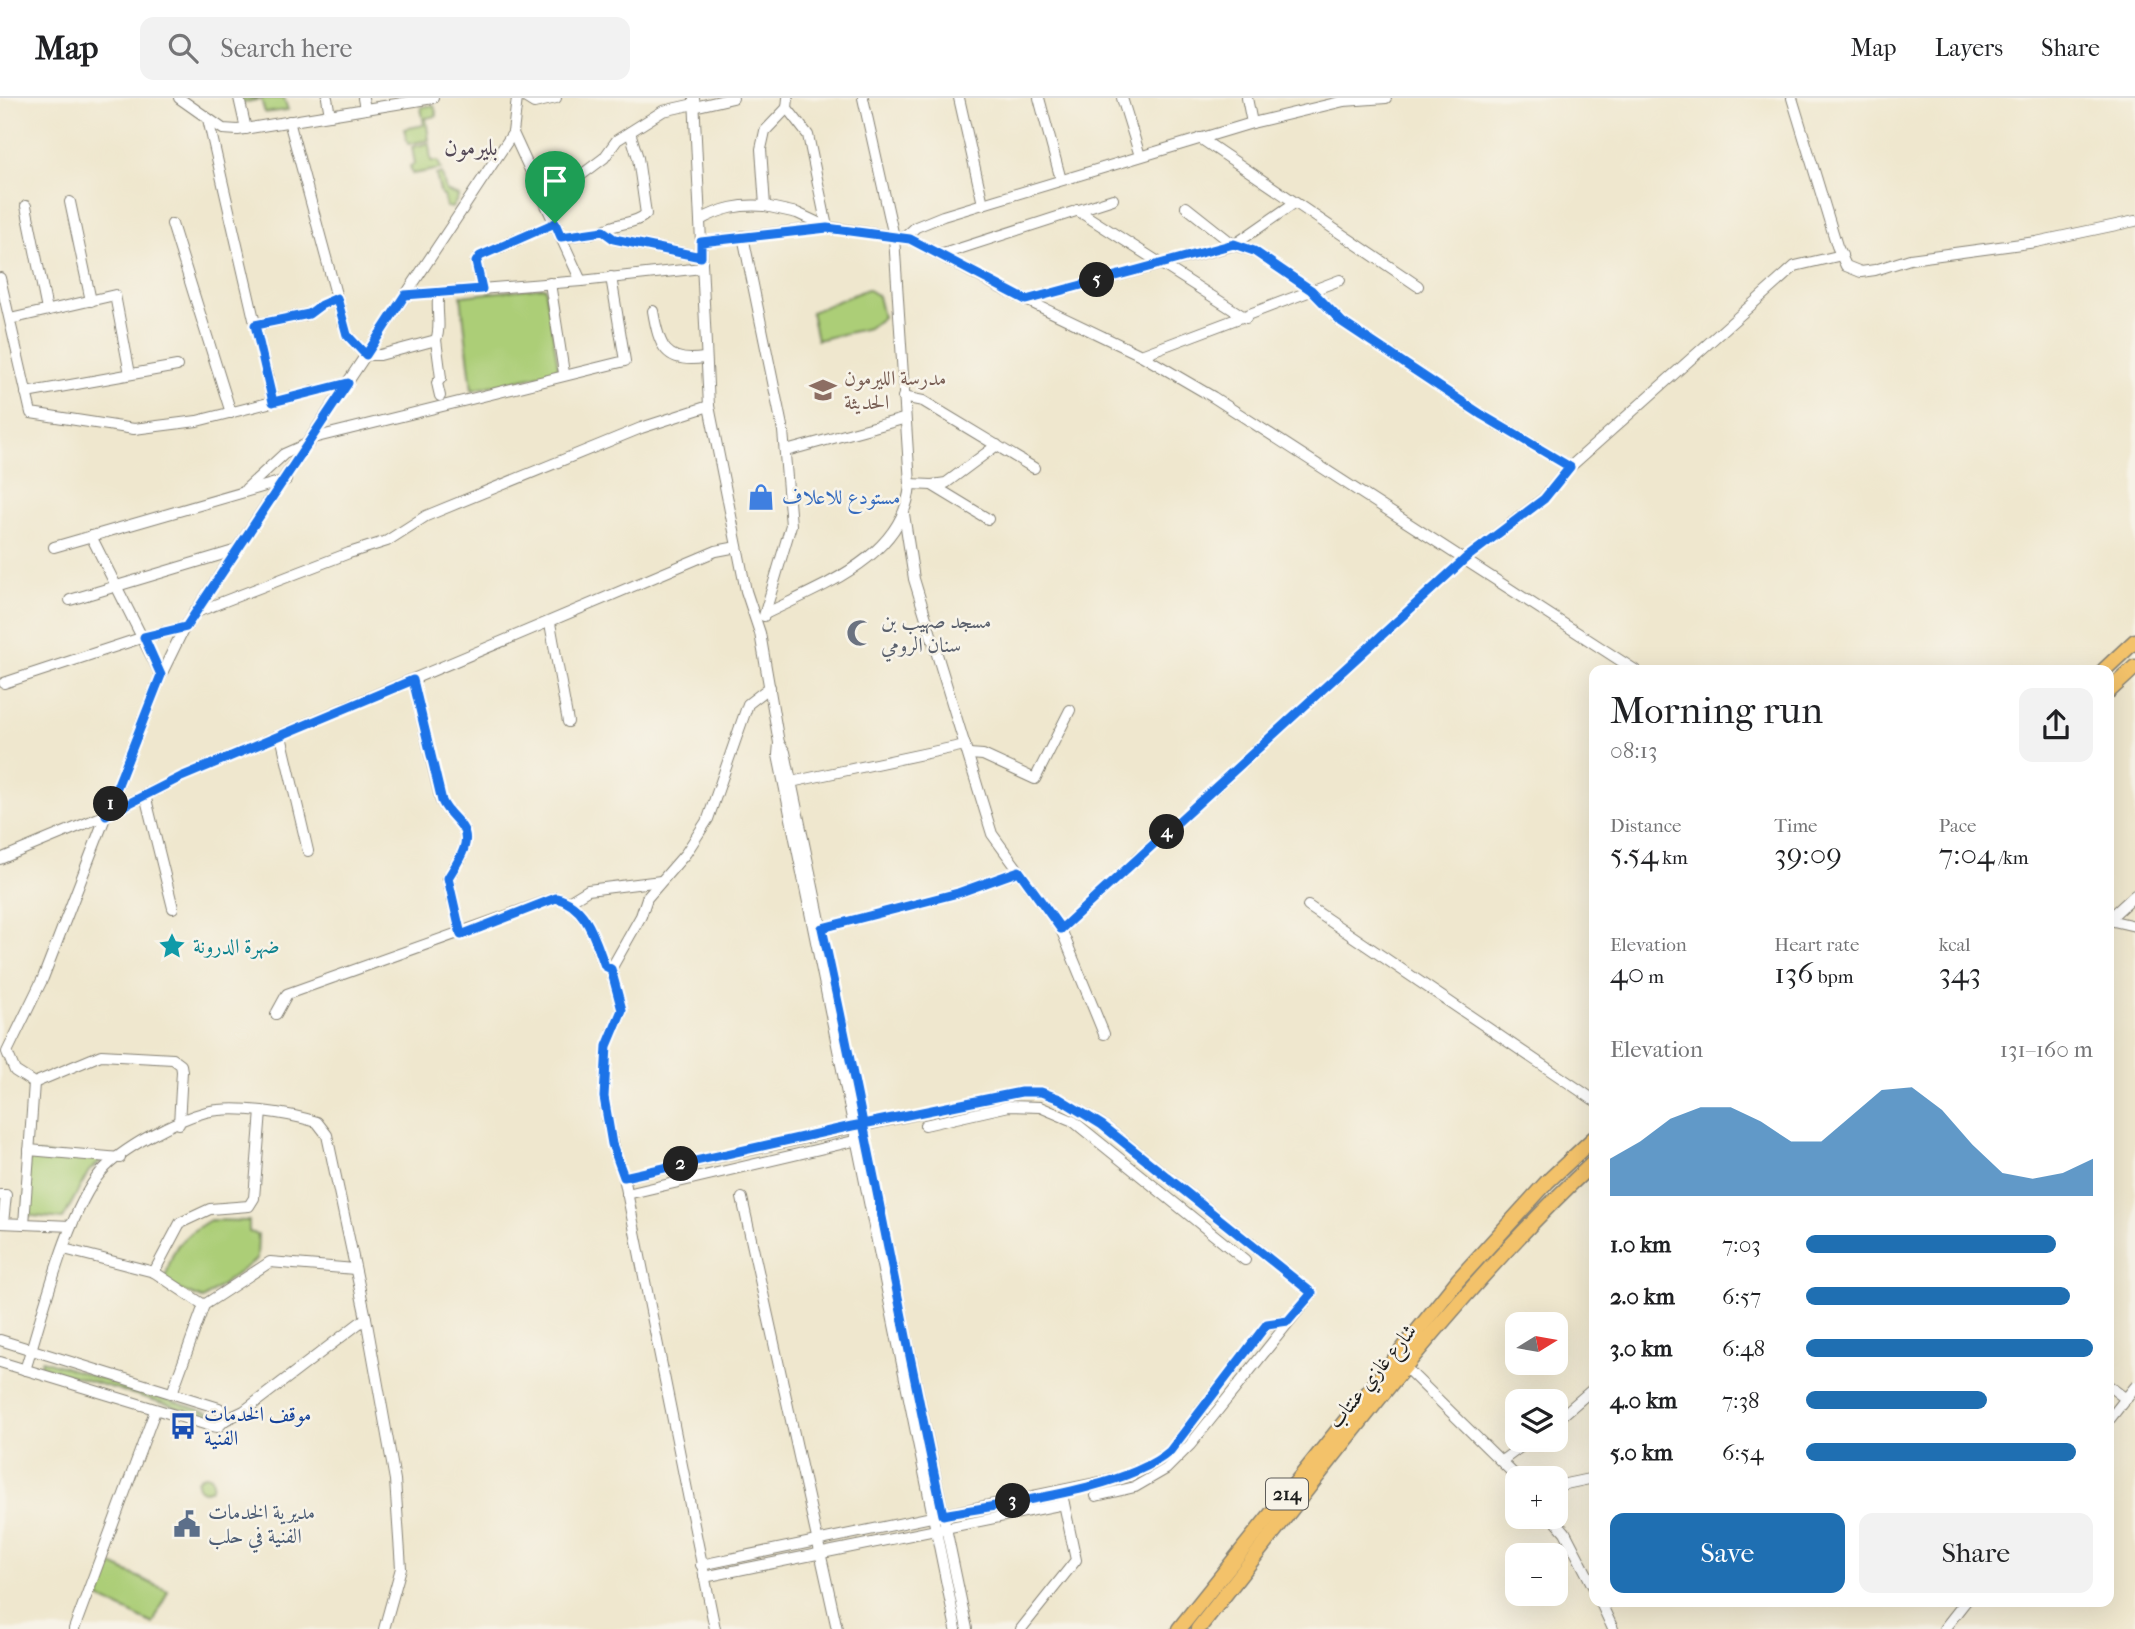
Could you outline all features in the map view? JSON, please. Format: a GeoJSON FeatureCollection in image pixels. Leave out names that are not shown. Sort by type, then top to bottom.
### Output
{"type":"FeatureCollection","features":[{"type":"Feature","properties":{"kind":"highway"},"geometry":{"type":"LineString","coordinates":[[2109,665],[2135,641]]}},
{"type":"Feature","properties":{"kind":"highway"},"geometry":{"type":"LineString","coordinates":[[2114,686],[2135,667]]}},
{"type":"Feature","properties":{"kind":"highway","name":"214"},"geometry":{"type":"LineString","coordinates":[[1179,1629],[1236,1570],[1458,1280],[1547,1182],[1589,1143]]}},
{"type":"Feature","properties":{"kind":"highway","name":"شارع غازي عنتاب"},"geometry":{"type":"LineString","coordinates":[[1198,1629],[1236,1570],[1457,1304],[1589,1167]]}},
{"type":"Feature","properties":{"kind":"street"},"geometry":{"type":"LineString","coordinates":[[179,98],[223,129],[246,129],[433,98]]}},
{"type":"Feature","properties":{"kind":"street"},"geometry":{"type":"LineString","coordinates":[[239,98],[246,129]]}},
{"type":"Feature","properties":{"kind":"street"},"geometry":{"type":"LineString","coordinates":[[327,98],[330,115]]}},
{"type":"Feature","properties":{"kind":"street"},"geometry":{"type":"LineString","coordinates":[[363,98],[365,109]]}},
{"type":"Feature","properties":{"kind":"street"},"geometry":{"type":"LineString","coordinates":[[34,1083],[15,1071],[7,1052],[43,978],[161,675],[186,627],[286,480],[513,133],[520,99],[534,103],[556,98]]}},
{"type":"Feature","properties":{"kind":"street"},"geometry":{"type":"LineString","coordinates":[[542,196],[576,179],[604,158],[617,140],[663,111],[694,103],[733,98]]}},
{"type":"Feature","properties":{"kind":"street"},"geometry":{"type":"LineString","coordinates":[[863,98],[899,237],[903,419],[910,484],[904,514],[914,579],[992,834],[1061,929],[1104,1034]]}},
{"type":"Feature","properties":{"kind":"street"},"geometry":{"type":"LineString","coordinates":[[958,98],[983,204]]}},
{"type":"Feature","properties":{"kind":"street"},"geometry":{"type":"LineString","coordinates":[[1040,98],[1061,180]]}},
{"type":"Feature","properties":{"kind":"street"},"geometry":{"type":"LineString","coordinates":[[1122,98],[1140,156]]}},
{"type":"Feature","properties":{"kind":"street"},"geometry":{"type":"LineString","coordinates":[[1247,98],[1252,123]]}},
{"type":"Feature","properties":{"kind":"street"},"geometry":{"type":"LineString","coordinates":[[899,237],[916,227],[983,204],[1252,123],[1344,101],[1385,98]]}},
{"type":"Feature","properties":{"kind":"street"},"geometry":{"type":"LineString","coordinates":[[1792,98],[1842,255],[1846,265],[1861,272],[1910,259],[2036,242],[2135,221]]}},
{"type":"Feature","properties":{"kind":"street"},"geometry":{"type":"LineString","coordinates":[[694,103],[704,358],[709,406],[746,591],[757,625],[770,687],[779,743],[778,755],[814,913],[822,928],[866,1137],[934,1530],[961,1626]]}},
{"type":"Feature","properties":{"kind":"street"},"geometry":{"type":"LineString","coordinates":[[765,206],[761,149],[765,131],[788,103],[808,135],[827,228]]}},
{"type":"Feature","properties":{"kind":"street"},"geometry":{"type":"LineString","coordinates":[[208,119],[273,402]]}},
{"type":"Feature","properties":{"kind":"street"},"geometry":{"type":"LineString","coordinates":[[289,121],[347,335],[366,355],[380,355],[436,340]]}},
{"type":"Feature","properties":{"kind":"street"},"geometry":{"type":"LineString","coordinates":[[561,237],[603,231],[611,226],[641,219],[646,214],[638,158],[630,132]]}},
{"type":"Feature","properties":{"kind":"street"},"geometry":{"type":"LineString","coordinates":[[513,133],[581,281]]}},
{"type":"Feature","properties":{"kind":"street"},"geometry":{"type":"LineString","coordinates":[[1200,138],[1293,204],[1418,286]]}},
{"type":"Feature","properties":{"kind":"street"},"geometry":{"type":"LineString","coordinates":[[940,255],[1113,199]]}},
{"type":"Feature","properties":{"kind":"street"},"geometry":{"type":"LineString","coordinates":[[70,202],[91,301]]}},
{"type":"Feature","properties":{"kind":"street"},"geometry":{"type":"LineString","coordinates":[[700,220],[721,209],[743,204],[797,213],[827,228]]}},
{"type":"Feature","properties":{"kind":"street"},"geometry":{"type":"LineString","coordinates":[[1026,300],[1234,244],[1293,204]]}},
{"type":"Feature","properties":{"kind":"street"},"geometry":{"type":"LineString","coordinates":[[26,206],[47,310]]}},
{"type":"Feature","properties":{"kind":"street"},"geometry":{"type":"LineString","coordinates":[[1185,207],[1234,244],[1254,251],[1311,290],[1342,322],[1482,415],[1570,467]]}},
{"type":"Feature","properties":{"kind":"street"},"geometry":{"type":"LineString","coordinates":[[1077,210],[1246,318]]}},
{"type":"Feature","properties":{"kind":"street"},"geometry":{"type":"LineString","coordinates":[[482,289],[476,262],[480,256],[555,223]]}},
{"type":"Feature","properties":{"kind":"street"},"geometry":{"type":"LineString","coordinates":[[172,224],[230,413]]}},
{"type":"Feature","properties":{"kind":"street"},"geometry":{"type":"LineString","coordinates":[[701,242],[827,228],[899,237],[940,255],[1141,355],[1213,397],[1466,558],[1627,665]]}},
{"type":"Feature","properties":{"kind":"street"},"geometry":{"type":"LineString","coordinates":[[603,231],[614,239],[701,263]]}},
{"type":"Feature","properties":{"kind":"street"},"geometry":{"type":"LineString","coordinates":[[743,236],[786,451],[791,525],[765,614],[757,625]]}},
{"type":"Feature","properties":{"kind":"street"},"geometry":{"type":"LineString","coordinates":[[1061,929],[1466,558],[1544,499],[1570,467],[1795,266],[1842,255]]}},
{"type":"Feature","properties":{"kind":"street"},"geometry":{"type":"LineString","coordinates":[[405,295],[611,278],[701,263]]}},
{"type":"Feature","properties":{"kind":"street"},"geometry":{"type":"LineString","coordinates":[[0,278],[32,413],[112,428],[134,429],[197,421],[348,383]]}},
{"type":"Feature","properties":{"kind":"street"},"geometry":{"type":"LineString","coordinates":[[243,492],[284,454],[311,440],[564,373],[625,361],[611,278]]}},
{"type":"Feature","properties":{"kind":"street"},"geometry":{"type":"LineString","coordinates":[[1141,355],[1246,318],[1340,280]]}},
{"type":"Feature","properties":{"kind":"street"},"geometry":{"type":"LineString","coordinates":[[550,283],[564,373]]}},
{"type":"Feature","properties":{"kind":"street"},"geometry":{"type":"LineString","coordinates":[[439,292],[435,307],[439,333],[436,340],[441,378],[437,383],[440,396]]}},
{"type":"Feature","properties":{"kind":"street"},"geometry":{"type":"LineString","coordinates":[[10,318],[115,296],[130,374]]}},
{"type":"Feature","properties":{"kind":"street"},"geometry":{"type":"LineString","coordinates":[[255,325],[309,314],[337,298]]}},
{"type":"Feature","properties":{"kind":"street"},"geometry":{"type":"LineString","coordinates":[[653,311],[661,344],[674,357],[687,361],[704,358]]}},
{"type":"Feature","properties":{"kind":"street"},"geometry":{"type":"LineString","coordinates":[[26,393],[177,366]]}},
{"type":"Feature","properties":{"kind":"street"},"geometry":{"type":"LineString","coordinates":[[903,397],[923,401],[1034,468]]}},
{"type":"Feature","properties":{"kind":"street"},"geometry":{"type":"LineString","coordinates":[[194,613],[387,541],[426,516],[641,428],[709,406]]}},
{"type":"Feature","properties":{"kind":"street"},"geometry":{"type":"LineString","coordinates":[[786,451],[903,419]]}},
{"type":"Feature","properties":{"kind":"street"},"geometry":{"type":"LineString","coordinates":[[910,484],[932,485],[946,482],[997,445]]}},
{"type":"Feature","properties":{"kind":"street"},"geometry":{"type":"LineString","coordinates":[[54,547],[286,480]]}},
{"type":"Feature","properties":{"kind":"street"},"geometry":{"type":"LineString","coordinates":[[932,485],[988,519]]}},
{"type":"Feature","properties":{"kind":"street"},"geometry":{"type":"LineString","coordinates":[[765,614],[843,576],[886,542],[904,514]]}},
{"type":"Feature","properties":{"kind":"street"},"geometry":{"type":"LineString","coordinates":[[91,536],[161,675]]}},
{"type":"Feature","properties":{"kind":"street"},"geometry":{"type":"LineString","coordinates":[[0,859],[716,551],[737,547]]}},
{"type":"Feature","properties":{"kind":"street"},"geometry":{"type":"LineString","coordinates":[[70,600],[238,550]]}},
{"type":"Feature","properties":{"kind":"street"},"geometry":{"type":"LineString","coordinates":[[550,623],[568,722]]}},
{"type":"Feature","properties":{"kind":"street"},"geometry":{"type":"LineString","coordinates":[[4,683],[144,637],[186,627]]}},
{"type":"Feature","properties":{"kind":"street"},"geometry":{"type":"LineString","coordinates":[[413,680],[442,801],[448,814],[463,828],[466,838],[464,848],[448,878],[461,935]]}},
{"type":"Feature","properties":{"kind":"street"},"geometry":{"type":"LineString","coordinates":[[715,1629],[624,1177],[612,1144],[604,1097],[607,1046],[622,1010],[611,969],[637,924],[647,898],[686,853],[708,819],[748,704],[770,687]]}},
{"type":"Feature","properties":{"kind":"street"},"geometry":{"type":"LineString","coordinates":[[791,782],[967,749],[1035,779],[1070,710]]}},
{"type":"Feature","properties":{"kind":"street"},"geometry":{"type":"LineString","coordinates":[[281,736],[308,851]]}},
{"type":"Feature","properties":{"kind":"street"},"geometry":{"type":"LineString","coordinates":[[779,743],[785,752],[791,782],[855,1141],[891,1290]]}},
{"type":"Feature","properties":{"kind":"street"},"geometry":{"type":"LineString","coordinates":[[145,795],[173,908]]}},
{"type":"Feature","properties":{"kind":"street"},"geometry":{"type":"LineString","coordinates":[[822,928],[958,893],[1019,871]]}},
{"type":"Feature","properties":{"kind":"street"},"geometry":{"type":"LineString","coordinates":[[570,901],[588,890],[660,881]]}},
{"type":"Feature","properties":{"kind":"street"},"geometry":{"type":"LineString","coordinates":[[2114,915],[2135,895]]}},
{"type":"Feature","properties":{"kind":"street"},"geometry":{"type":"LineString","coordinates":[[276,1014],[287,994],[461,935],[556,898],[570,901],[586,920],[605,966],[611,969]]}},
{"type":"Feature","properties":{"kind":"street"},"geometry":{"type":"LineString","coordinates":[[1308,906],[1589,1097]]}},
{"type":"Feature","properties":{"kind":"street"},"geometry":{"type":"LineString","coordinates":[[2114,921],[2135,926]]}},
{"type":"Feature","properties":{"kind":"street"},"geometry":{"type":"LineString","coordinates":[[34,1083],[101,1055],[173,1059],[181,1065],[182,1071],[179,1124]]}},
{"type":"Feature","properties":{"kind":"street"},"geometry":{"type":"LineString","coordinates":[[24,1224],[34,1083]]}},
{"type":"Feature","properties":{"kind":"street"},"geometry":{"type":"LineString","coordinates":[[624,1177],[852,1126],[1021,1092],[1041,1092],[1060,1099],[1102,1125],[1312,1293],[1190,1445],[1166,1469],[1135,1487],[1096,1496]]}},
{"type":"Feature","properties":{"kind":"street"},"geometry":{"type":"LineString","coordinates":[[983,1100],[986,1111]]}},
{"type":"Feature","properties":{"kind":"street"},"geometry":{"type":"LineString","coordinates":[[925,1125],[1009,1106],[1040,1107],[1073,1121],[1245,1260]]}},
{"type":"Feature","properties":{"kind":"street"},"geometry":{"type":"LineString","coordinates":[[25,1370],[71,1226],[101,1172],[145,1138],[207,1111],[261,1111],[306,1118],[322,1126],[327,1135],[366,1318],[395,1480],[401,1568],[384,1629]]}},
{"type":"Feature","properties":{"kind":"street"},"geometry":{"type":"LineString","coordinates":[[154,1272],[180,1223],[193,1214],[210,1209],[245,1207],[252,1203],[261,1111]]}},
{"type":"Feature","properties":{"kind":"street"},"geometry":{"type":"LineString","coordinates":[[627,1194],[866,1137]]}},
{"type":"Feature","properties":{"kind":"street"},"geometry":{"type":"LineString","coordinates":[[29,1150],[120,1158]]}},
{"type":"Feature","properties":{"kind":"street"},"geometry":{"type":"LineString","coordinates":[[737,1152],[741,1167]]}},
{"type":"Feature","properties":{"kind":"street"},"geometry":{"type":"LineString","coordinates":[[0,1195],[6,1195],[1,1223],[71,1226]]}},
{"type":"Feature","properties":{"kind":"street"},"geometry":{"type":"LineString","coordinates":[[742,1198],[837,1629]]}},
{"type":"Feature","properties":{"kind":"street"},"geometry":{"type":"LineString","coordinates":[[64,1249],[154,1272],[204,1305]]}},
{"type":"Feature","properties":{"kind":"street"},"geometry":{"type":"LineString","coordinates":[[172,1393],[204,1305],[270,1262],[355,1269]]}},
{"type":"Feature","properties":{"kind":"street"},"geometry":{"type":"LineString","coordinates":[[0,1362],[218,1427],[225,1420],[244,1411],[366,1318]]}},
{"type":"Feature","properties":{"kind":"street"},"geometry":{"type":"LineString","coordinates":[[701,1565],[1129,1476],[1159,1460],[1180,1438],[1267,1324],[1288,1321]]}},
{"type":"Feature","properties":{"kind":"street"},"geometry":{"type":"LineString","coordinates":[[0,1340],[219,1408],[225,1420]]}},
{"type":"Feature","properties":{"kind":"street"},"geometry":{"type":"LineString","coordinates":[[903,1351],[946,1528],[961,1626]]}},
{"type":"Feature","properties":{"kind":"street"},"geometry":{"type":"LineString","coordinates":[[1406,1368],[1508,1466]]}},
{"type":"Feature","properties":{"kind":"street"},"geometry":{"type":"LineString","coordinates":[[2114,1414],[2135,1387]]}},
{"type":"Feature","properties":{"kind":"street"},"geometry":{"type":"LineString","coordinates":[[2114,1390],[2126,1399]]}},
{"type":"Feature","properties":{"kind":"street"},"geometry":{"type":"LineString","coordinates":[[1568,1411],[1589,1392]]}},
{"type":"Feature","properties":{"kind":"street"},"geometry":{"type":"LineString","coordinates":[[74,1629],[155,1410]]}},
{"type":"Feature","properties":{"kind":"street"},"geometry":{"type":"LineString","coordinates":[[1503,1460],[1514,1452]]}},
{"type":"Feature","properties":{"kind":"street"},"geometry":{"type":"LineString","coordinates":[[1568,1483],[1589,1479]]}},
{"type":"Feature","properties":{"kind":"street"},"geometry":{"type":"LineString","coordinates":[[1021,1629],[1076,1560],[1061,1491]]}},
{"type":"Feature","properties":{"kind":"street"},"geometry":{"type":"LineString","coordinates":[[704,1577],[1064,1504]]}},
{"type":"Feature","properties":{"kind":"street"},"geometry":{"type":"LineString","coordinates":[[1562,1529],[1589,1579]]}},
{"type":"Feature","properties":{"kind":"street"},"geometry":{"type":"LineString","coordinates":[[1603,1607],[1613,1629]]}},
{"type":"Feature","properties":{"kind":"street"},"geometry":{"type":"LineString","coordinates":[[1944,1629],[1961,1607]]}},
{"type":"Feature","properties":{"kind":"green space"},"geometry":{"type":"Polygon","coordinates":[[[241,98],[284,98],[288,110],[265,113],[261,99],[242,103],[241,98]]]}},
{"type":"Feature","properties":{"kind":"green space"},"geometry":{"type":"Polygon","coordinates":[[[434,105],[437,116],[426,118],[429,140],[408,144],[404,129],[424,125],[421,107],[434,105]]]}},
{"type":"Feature","properties":{"kind":"green space"},"geometry":{"type":"Polygon","coordinates":[[[429,143],[431,161],[438,161],[441,169],[412,174],[410,166],[415,164],[412,147],[429,143]]]}},
{"type":"Feature","properties":{"kind":"green space"},"geometry":{"type":"Polygon","coordinates":[[[442,173],[446,191],[459,196],[452,208],[446,207],[444,196],[441,195],[436,175],[442,173]]]}},
{"type":"Feature","properties":{"kind":"green space"},"geometry":{"type":"Polygon","coordinates":[[[545,287],[559,371],[472,390],[461,296],[545,287]]]}},
{"type":"Feature","properties":{"kind":"green space"},"geometry":{"type":"Polygon","coordinates":[[[867,289],[878,296],[883,317],[869,328],[817,340],[811,312],[867,289]]]}},
{"type":"Feature","properties":{"kind":"green space"},"geometry":{"type":"Polygon","coordinates":[[[35,1154],[105,1158],[89,1171],[63,1219],[24,1215],[29,1156],[35,1154]]]}},
{"type":"Feature","properties":{"kind":"green space"},"geometry":{"type":"Polygon","coordinates":[[[210,1220],[249,1221],[249,1232],[258,1234],[257,1259],[203,1299],[164,1284],[170,1261],[183,1239],[210,1220]]]}},
{"type":"Feature","properties":{"kind":"green space"},"geometry":{"type":"Polygon","coordinates":[[[42,1360],[214,1414],[216,1419],[40,1366],[42,1360]]]}},
{"type":"Feature","properties":{"kind":"green space"},"geometry":{"type":"Polygon","coordinates":[[[202,1475],[208,1475],[213,1483],[211,1489],[202,1491],[197,1486],[197,1480],[202,1475]]]}},
{"type":"Feature","properties":{"kind":"green space"},"geometry":{"type":"Polygon","coordinates":[[[110,1564],[168,1591],[153,1624],[99,1598],[110,1564]]]}},
{"type":"Feature","properties":{"kind":"place","name":"مدرسة الليرمون الحديثة"},"geometry":{"type":"Point","coordinates":[823,390]}},
{"type":"Feature","properties":{"kind":"place","name":"مستودع للاعلاف"},"geometry":{"type":"Point","coordinates":[761,497]}},
{"type":"Feature","properties":{"kind":"place","name":"مسجد صهيب بن سنان الرومي"},"geometry":{"type":"Point","coordinates":[860,633]}},
{"type":"Feature","properties":{"kind":"place","name":"ضهرة الدرونة"},"geometry":{"type":"Point","coordinates":[172,946]}},
{"type":"Feature","properties":{"kind":"place","name":"موقف الخدمات الفنية"},"geometry":{"type":"Point","coordinates":[183,1426]}},
{"type":"Feature","properties":{"kind":"place","name":"مديرية الخدمات الفنية في حلب"},"geometry":{"type":"Point","coordinates":[187,1524]}},
{"type":"Feature","properties":{"kind":"district","name":"بليرمون"},"geometry":{"type":"Point","coordinates":[471,147]}},
{"type":"Feature","properties":{"kind":"route"},"geometry":{"type":"LineString","coordinates":[[555,223],[480,256],[476,262],[482,289],[405,295],[366,355],[347,335],[337,298],[321,305],[313,313],[255,325],[273,402],[348,383],[186,627],[144,637],[161,675],[106,815],[181,777],[413,680],[417,709],[442,801],[448,814],[463,828],[466,838],[464,848],[448,878],[461,935],[556,898],[570,901],[586,920],[605,966],[611,969],[622,1010],[607,1046],[603,1075],[604,1097],[612,1144],[624,1177],[852,1126],[863,1124],[1021,1092],[1041,1092],[1060,1099],[1102,1125],[1312,1293],[1288,1321],[1277,1320],[1267,1324],[1170,1451],[1147,1468],[1129,1476],[1089,1486],[943,1515],[895,1289],[863,1124],[852,1067],[822,928],[958,893],[1019,871],[1061,929],[1466,558],[1544,499],[1570,467],[1482,415],[1342,322],[1311,290],[1254,251],[1234,244],[1026,300],[910,239],[827,228],[701,242],[701,257],[614,239],[603,231],[561,237],[555,223]]}}]}
